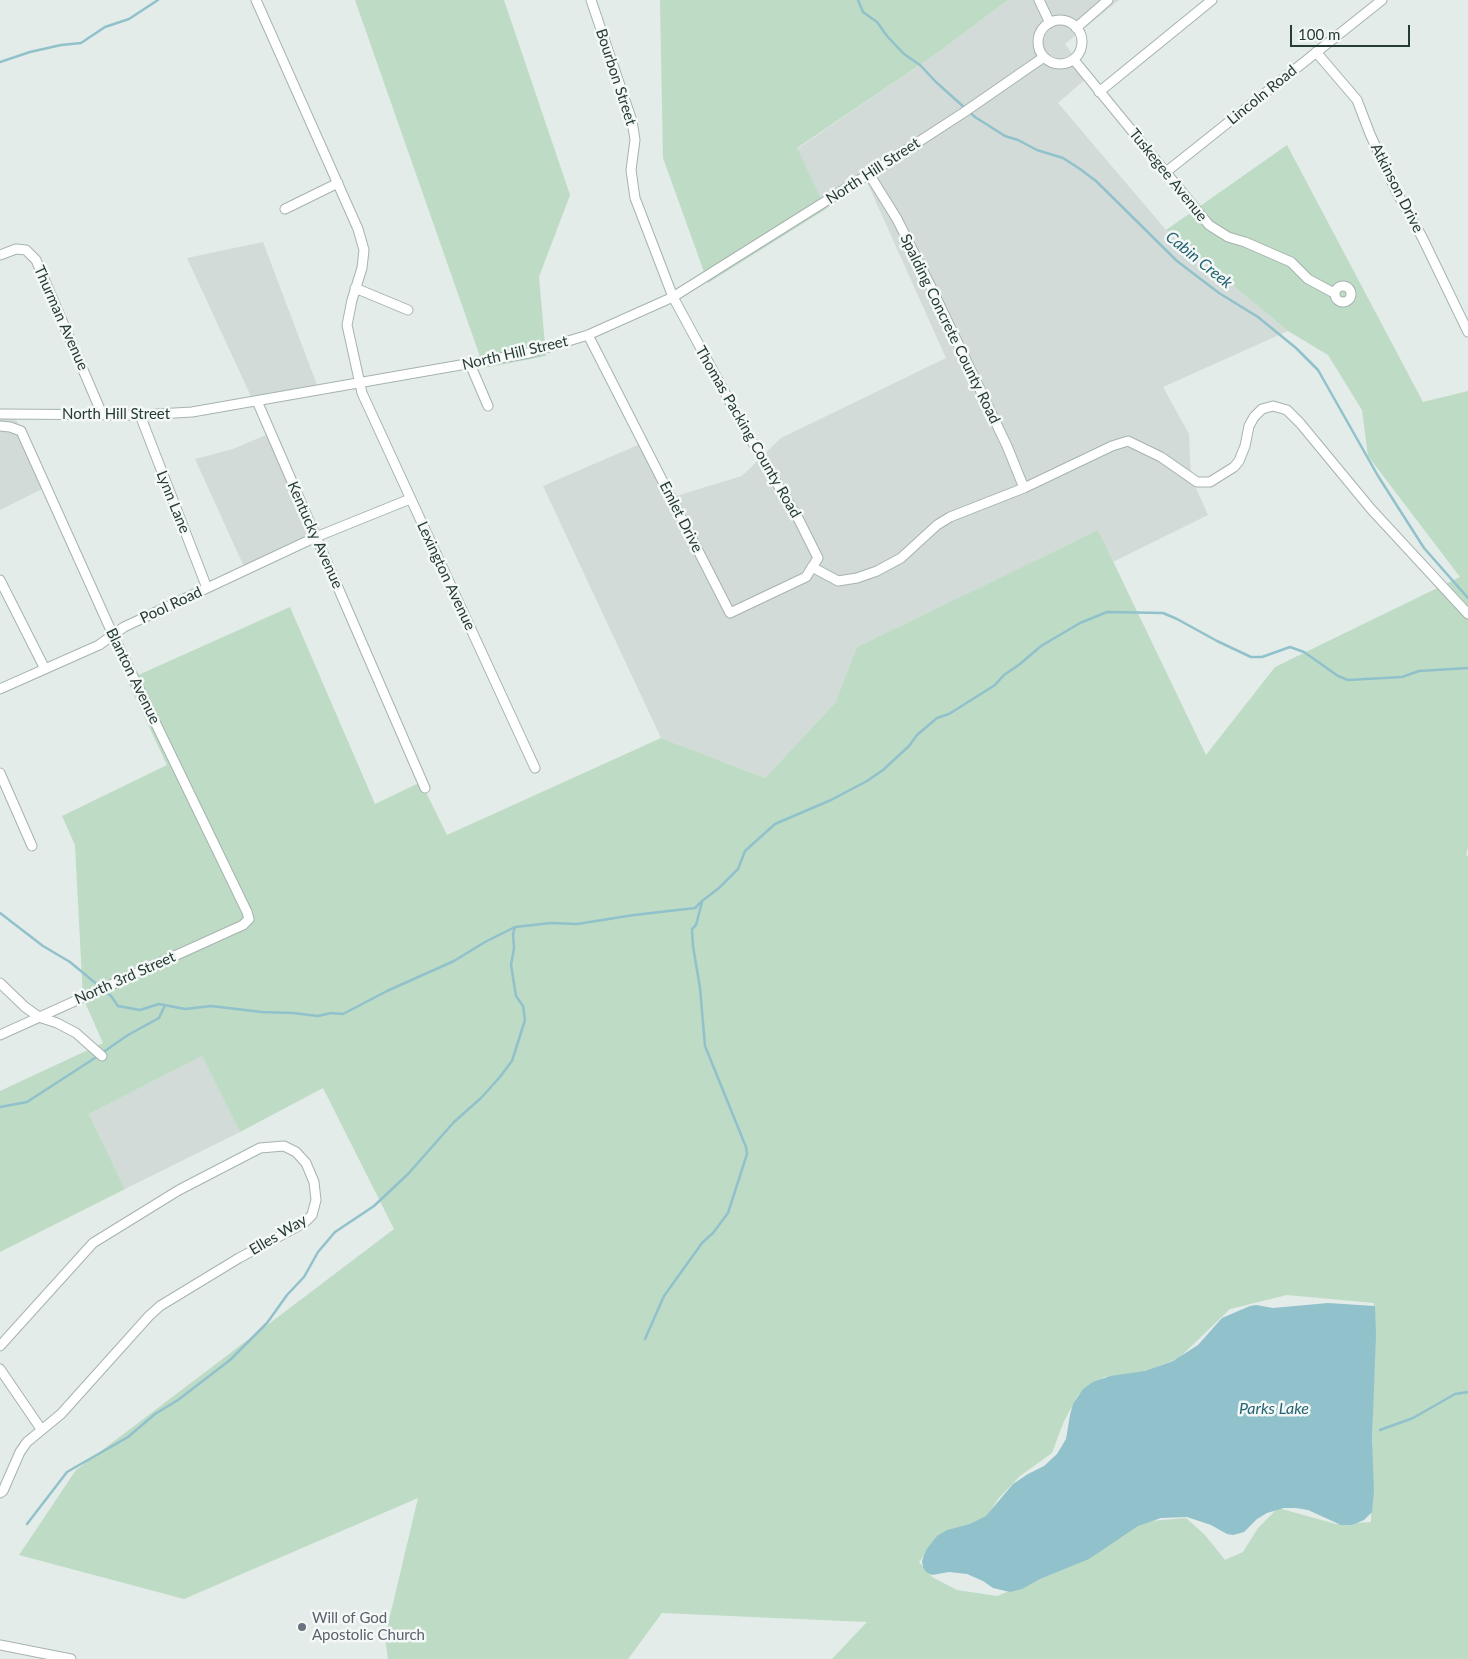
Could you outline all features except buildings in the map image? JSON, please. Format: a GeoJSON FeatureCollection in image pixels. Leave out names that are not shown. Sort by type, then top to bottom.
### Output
{"type":"FeatureCollection","features":[{"type":"Feature","properties":{"kind":"street","name":"Lexington Avenue"},"geometry":{"type":"LineString","coordinates":[[256,0],[358,229],[364,250],[362,268],[347,325],[358,383],[410,500],[536,768]]}},
{"type":"Feature","properties":{"kind":"street","name":"Bourbon Street"},"geometry":{"type":"LineString","coordinates":[[590,0],[632,121],[636,140],[631,170],[635,198],[673,297]]}},
{"type":"Feature","properties":{"kind":"street"},"geometry":{"type":"LineString","coordinates":[[1039,0],[1050,23]]}},
{"type":"Feature","properties":{"kind":"street"},"geometry":{"type":"LineString","coordinates":[[1076,28],[1108,0]]}},
{"type":"Feature","properties":{"kind":"street"},"geometry":{"type":"LineString","coordinates":[[1098,92],[1212,0]]}},
{"type":"Feature","properties":{"kind":"street","name":"Lincoln Road"},"geometry":{"type":"LineString","coordinates":[[1166,172],[1382,0]]}},
{"type":"Feature","properties":{"kind":"street"},"geometry":{"type":"LineString","coordinates":[[1064,21],[1076,28],[1082,41],[1079,54],[1074,60],[1068,63],[1055,64],[1044,57],[1039,45],[1039,38],[1045,27],[1050,23],[1064,21]]}},
{"type":"Feature","properties":{"kind":"street","name":"Atkinson Drive"},"geometry":{"type":"LineString","coordinates":[[1316,52],[1357,100],[1396,191],[1422,237],[1468,332]]}},
{"type":"Feature","properties":{"kind":"street","name":"North Hill Street"},"geometry":{"type":"LineString","coordinates":[[0,414],[140,415],[192,412],[529,353],[588,335],[673,297],[870,174],[1044,57]]}},
{"type":"Feature","properties":{"kind":"street","name":"Tuskegee Avenue"},"geometry":{"type":"LineString","coordinates":[[1074,60],[1098,92],[1209,225],[1228,237],[1253,245],[1291,262],[1308,279],[1334,293]]}},
{"type":"Feature","properties":{"kind":"street","name":"Spalding Concrete County Road"},"geometry":{"type":"LineString","coordinates":[[870,174],[897,219],[932,289],[1024,488]]}},
{"type":"Feature","properties":{"kind":"street"},"geometry":{"type":"LineString","coordinates":[[285,209],[338,183]]}},
{"type":"Feature","properties":{"kind":"street","name":"Thurman Avenue"},"geometry":{"type":"LineString","coordinates":[[0,255],[16,249],[26,250],[36,260],[102,414]]}},
{"type":"Feature","properties":{"kind":"street"},"geometry":{"type":"LineString","coordinates":[[356,288],[408,310]]}},
{"type":"Feature","properties":{"kind":"street","name":"Thomas Packing County Road"},"geometry":{"type":"LineString","coordinates":[[673,297],[744,428],[799,520],[818,558],[812,567]]}},
{"type":"Feature","properties":{"kind":"street","name":"Emlet Drive"},"geometry":{"type":"LineString","coordinates":[[588,335],[730,613],[806,577],[812,567]]}},
{"type":"Feature","properties":{"kind":"street"},"geometry":{"type":"LineString","coordinates":[[470,364],[488,406]]}},
{"type":"Feature","properties":{"kind":"street","name":"Kentucky Avenue"},"geometry":{"type":"LineString","coordinates":[[257,401],[425,788]]}},
{"type":"Feature","properties":{"kind":"street"},"geometry":{"type":"LineString","coordinates":[[812,567],[838,581],[857,578],[877,571],[901,558],[938,525],[950,517],[1024,488],[1112,446],[1128,441],[1161,457],[1197,482],[1210,482],[1234,467],[1239,461],[1245,446],[1249,426],[1254,417],[1262,409],[1273,406],[1287,410],[1300,423],[1371,509],[1468,614]]}},
{"type":"Feature","properties":{"kind":"street","name":"Lynn Lane"},"geometry":{"type":"LineString","coordinates":[[140,415],[207,588]]}},
{"type":"Feature","properties":{"kind":"street","name":"Blanton Avenue"},"geometry":{"type":"LineString","coordinates":[[0,426],[10,427],[21,432],[113,635],[249,919]]}},
{"type":"Feature","properties":{"kind":"street","name":"Pool Road"},"geometry":{"type":"LineString","coordinates":[[0,689],[99,645],[124,627],[316,537],[410,500]]}},
{"type":"Feature","properties":{"kind":"street"},"geometry":{"type":"LineString","coordinates":[[0,580],[45,670]]}},
{"type":"Feature","properties":{"kind":"street"},"geometry":{"type":"LineString","coordinates":[[0,773],[32,846]]}},
{"type":"Feature","properties":{"kind":"street","name":"North 3rd Street"},"geometry":{"type":"LineString","coordinates":[[0,1035],[243,925],[249,919]]}},
{"type":"Feature","properties":{"kind":"street"},"geometry":{"type":"LineString","coordinates":[[0,983],[25,1007],[39,1017],[57,1023],[76,1033],[102,1056]]}},
{"type":"Feature","properties":{"kind":"street","name":"Elles Way"},"geometry":{"type":"LineString","coordinates":[[0,1346],[94,1243],[179,1190],[260,1148],[284,1146],[296,1152],[306,1163],[314,1182],[316,1200],[312,1215],[304,1223],[239,1258],[160,1306],[61,1414],[27,1442],[20,1452],[0,1494]]}},
{"type":"Feature","properties":{"kind":"street"},"geometry":{"type":"LineString","coordinates":[[0,1368],[41,1429]]}},
{"type":"Feature","properties":{"kind":"street"},"geometry":{"type":"LineString","coordinates":[[0,1645],[71,1659]]}},
{"type":"Feature","properties":{"kind":"shaded area"},"geometry":{"type":"Polygon","coordinates":[[[1008,0],[1119,0],[1065,44],[1089,76],[1058,103],[1166,230],[1288,331],[1163,387],[1189,434],[1191,477],[1208,515],[1113,562],[1098,530],[857,647],[835,703],[765,778],[661,738],[543,486],[647,441],[676,496],[742,476],[781,438],[946,358],[867,182],[826,209],[797,149],[936,54],[1008,0]]]}},
{"type":"Feature","properties":{"kind":"shaded area"},"geometry":{"type":"Polygon","coordinates":[[[263,242],[320,393],[255,405],[187,258],[263,242]]]}},
{"type":"Feature","properties":{"kind":"shaded area"},"geometry":{"type":"Polygon","coordinates":[[[0,417],[15,417],[46,487],[0,510],[0,417]]]}},
{"type":"Feature","properties":{"kind":"shaded area"},"geometry":{"type":"Polygon","coordinates":[[[268,434],[317,538],[246,571],[195,459],[233,449],[268,434]]]}},
{"type":"Feature","properties":{"kind":"shaded area"},"geometry":{"type":"Polygon","coordinates":[[[202,1056],[240,1132],[125,1189],[89,1114],[202,1056]]]}},
{"type":"Feature","properties":{"kind":"green space"},"geometry":{"type":"Polygon","coordinates":[[[355,0],[504,0],[570,195],[539,277],[546,356],[484,368],[355,0]]]}},
{"type":"Feature","properties":{"kind":"green space"},"geometry":{"type":"Polygon","coordinates":[[[660,0],[1008,0],[936,54],[797,148],[826,209],[708,283],[663,158],[660,0]]]}},
{"type":"Feature","properties":{"kind":"green space"},"geometry":{"type":"Polygon","coordinates":[[[1287,145],[1423,402],[1468,391],[1468,847],[1466,855],[1468,856],[1468,1659],[832,1659],[867,1622],[662,1613],[628,1659],[388,1659],[385,1637],[418,1498],[184,1599],[19,1555],[76,1470],[394,1229],[323,1088],[240,1132],[202,1056],[89,1114],[125,1189],[0,1252],[0,1091],[103,1043],[83,998],[75,845],[62,816],[167,765],[127,680],[290,607],[375,804],[421,782],[447,835],[661,738],[765,778],[835,703],[857,647],[1098,530],[1206,755],[1275,667],[1460,577],[1368,456],[1362,410],[1328,355],[1288,331],[1166,230],[1287,145]],[[1287,1295],[1230,1309],[1179,1358],[1141,1373],[1104,1377],[1079,1394],[1064,1421],[1052,1453],[1020,1476],[998,1499],[983,1523],[937,1539],[919,1562],[932,1577],[957,1590],[997,1596],[1076,1564],[1139,1522],[1186,1518],[1205,1535],[1225,1560],[1243,1552],[1258,1528],[1278,1508],[1336,1524],[1371,1522],[1374,1303],[1287,1295]]]}},
{"type":"Feature","properties":{"kind":"water","name":"Parks Lake"},"geometry":{"type":"Polygon","coordinates":[[[1328,1303],[1375,1306],[1376,1335],[1372,1440],[1374,1491],[1372,1512],[1364,1520],[1352,1525],[1341,1525],[1308,1510],[1284,1508],[1267,1513],[1257,1519],[1244,1532],[1233,1535],[1187,1517],[1161,1518],[1138,1526],[1089,1559],[1040,1579],[1022,1589],[1010,1592],[993,1588],[967,1574],[949,1572],[932,1575],[926,1572],[922,1561],[926,1550],[937,1536],[947,1530],[970,1524],[986,1516],[1013,1484],[1044,1466],[1057,1454],[1066,1439],[1073,1404],[1083,1389],[1093,1382],[1110,1376],[1145,1371],[1173,1361],[1198,1345],[1222,1318],[1250,1306],[1256,1305],[1273,1308],[1328,1303]]]}},
{"type":"Feature","properties":{"kind":"waterway"},"geometry":{"type":"LineString","coordinates":[[0,62],[30,52],[61,45],[81,43],[105,27],[129,19],[158,0]]}},
{"type":"Feature","properties":{"kind":"waterway","name":"Cabin Creek"},"geometry":{"type":"LineString","coordinates":[[858,0],[863,12],[877,22],[904,54],[920,65],[975,117],[1005,136],[1018,140],[1037,150],[1063,158],[1080,169],[1096,181],[1177,261],[1219,293],[1258,317],[1296,348],[1318,370],[1378,476],[1424,548],[1468,598]]}},
{"type":"Feature","properties":{"kind":"waterway"},"geometry":{"type":"LineString","coordinates":[[103,990],[111,996],[118,1006],[140,1010],[159,1004],[185,1009],[211,1006],[318,1016],[331,1013],[343,1014],[387,991],[454,961],[485,942],[515,927],[551,923],[577,924],[695,908],[738,869],[745,851],[775,824],[831,800],[867,781],[883,770],[909,746],[917,735],[937,718],[949,714],[995,685],[1004,675],[1041,646],[1080,623],[1107,612],[1163,613],[1251,657],[1262,657],[1290,647],[1304,652],[1338,676],[1348,680],[1402,677],[1419,671],[1468,668]]}},
{"type":"Feature","properties":{"kind":"waterway"},"geometry":{"type":"LineString","coordinates":[[645,1339],[664,1296],[702,1243],[713,1233],[728,1213],[747,1154],[746,1147],[705,1046],[692,929],[696,925],[702,902]]}},
{"type":"Feature","properties":{"kind":"waterway"},"geometry":{"type":"LineString","coordinates":[[0,913],[43,946],[70,962],[99,986]]}},
{"type":"Feature","properties":{"kind":"waterway"},"geometry":{"type":"LineString","coordinates":[[27,1524],[67,1472],[128,1437],[155,1414],[178,1400],[230,1360],[267,1323],[287,1295],[304,1277],[318,1252],[335,1232],[374,1206],[408,1174],[454,1122],[481,1098],[499,1078],[512,1061],[525,1020],[523,1006],[516,996],[511,965],[515,927]]}},
{"type":"Feature","properties":{"kind":"waterway"},"geometry":{"type":"LineString","coordinates":[[102,1053],[128,1035],[159,1018],[165,1005]]}},
{"type":"Feature","properties":{"kind":"waterway"},"geometry":{"type":"LineString","coordinates":[[0,1107],[27,1102],[98,1056]]}},
{"type":"Feature","properties":{"kind":"waterway"},"geometry":{"type":"LineString","coordinates":[[1380,1430],[1413,1418],[1455,1394],[1468,1392]]}},
{"type":"Feature","properties":{"kind":"place","name":"Will of God Apostolic Church"},"geometry":{"type":"Point","coordinates":[302,1627]}}]}
